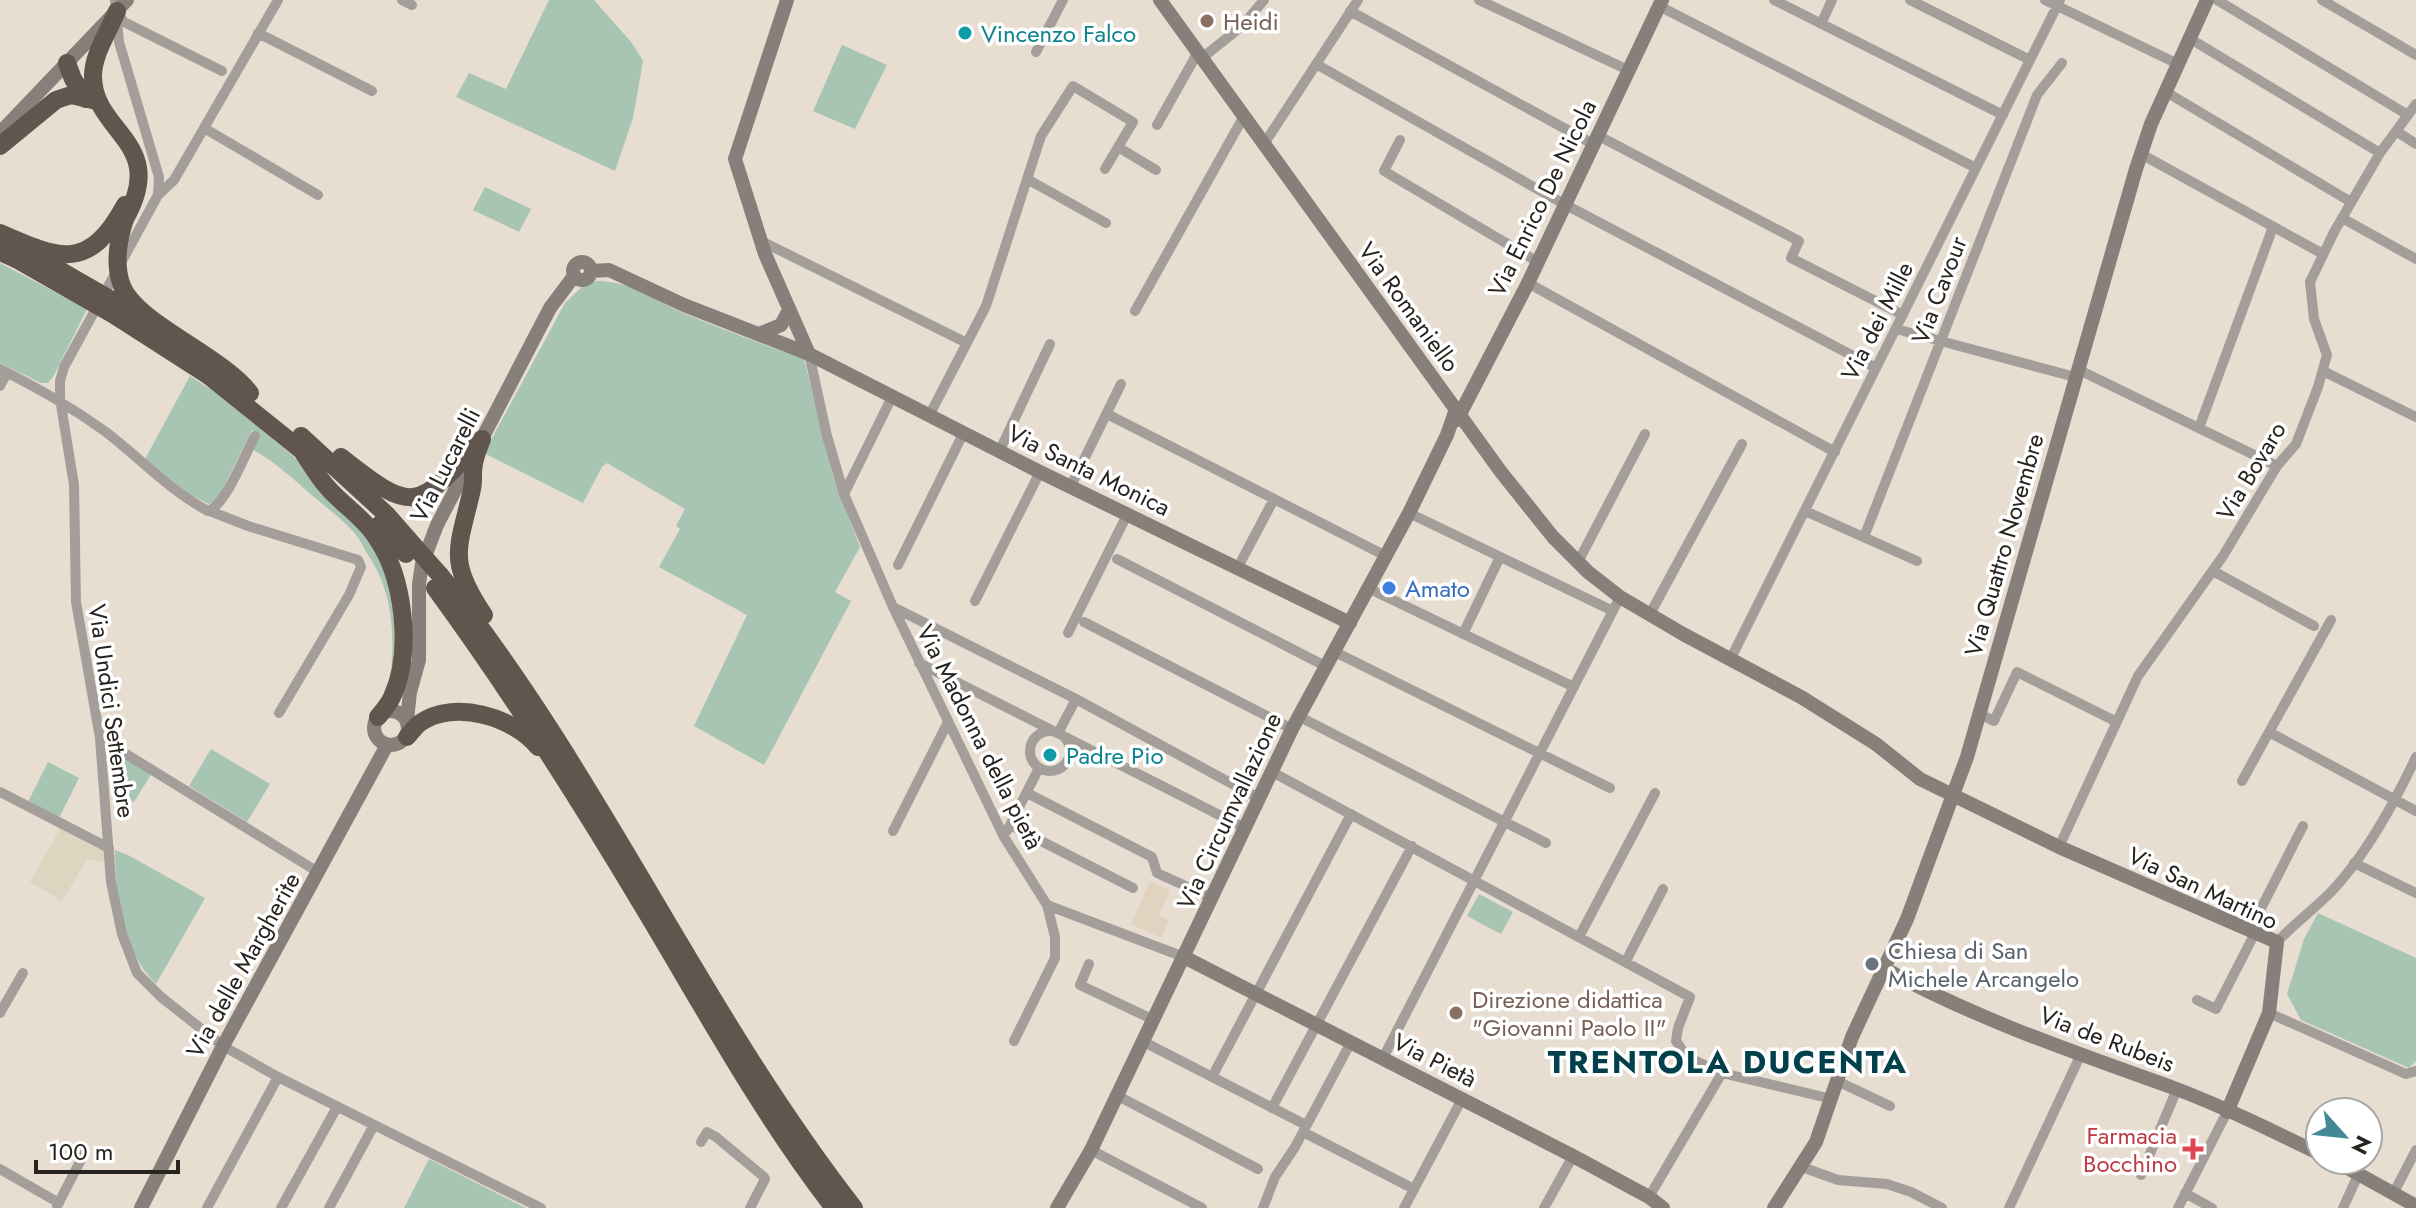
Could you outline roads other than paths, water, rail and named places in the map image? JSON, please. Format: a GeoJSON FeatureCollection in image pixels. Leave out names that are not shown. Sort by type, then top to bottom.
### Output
{"type":"FeatureCollection","features":[{"type":"Feature","properties":{"kind":"highway"},"geometry":{"type":"LineString","coordinates":[[93,97],[96,59],[120,4]]}},
{"type":"Feature","properties":{"kind":"highway"},"geometry":{"type":"LineString","coordinates":[[0,236],[44,253],[61,255],[80,252],[97,245],[134,202],[137,164],[127,140],[93,97],[80,71],[67,63]]}},
{"type":"Feature","properties":{"kind":"highway"},"geometry":{"type":"LineString","coordinates":[[0,146],[56,100],[71,95],[93,97]]}},
{"type":"Feature","properties":{"kind":"highway"},"geometry":{"type":"LineString","coordinates":[[118,224],[118,264],[122,287],[136,307],[218,363],[239,379],[250,393]]}},
{"type":"Feature","properties":{"kind":"highway"},"geometry":{"type":"LineString","coordinates":[[0,236],[99,291],[212,370],[407,547],[477,622],[597,803],[808,1175],[834,1208]]}},
{"type":"Feature","properties":{"kind":"highway"},"geometry":{"type":"LineString","coordinates":[[0,252],[250,393],[293,428],[387,515],[407,547]]}},
{"type":"Feature","properties":{"kind":"highway"},"geometry":{"type":"LineString","coordinates":[[293,428],[309,432],[376,484],[404,498],[417,498],[433,490],[482,439]]}},
{"type":"Feature","properties":{"kind":"highway"},"geometry":{"type":"LineString","coordinates":[[482,439],[458,540],[460,569],[479,607],[520,666],[523,689]]}},
{"type":"Feature","properties":{"kind":"highway"},"geometry":{"type":"LineString","coordinates":[[300,448],[327,487],[374,533],[392,562],[400,594],[403,640],[399,673],[386,714]]}},
{"type":"Feature","properties":{"kind":"highway"},"geometry":{"type":"LineString","coordinates":[[438,582],[541,738],[740,1057],[854,1208]]}},
{"type":"Feature","properties":{"kind":"highway"},"geometry":{"type":"LineString","coordinates":[[407,729],[439,715],[463,713],[493,717],[513,726],[536,743],[587,824],[605,845]]}},
{"type":"Feature","properties":{"kind":"street","name":"Via Undici Settembre"},"geometry":{"type":"LineString","coordinates":[[278,0],[174,180],[158,195],[64,367],[60,381],[60,399],[74,485],[76,602],[100,738],[111,882],[122,934],[137,973],[161,997],[223,1046],[278,1077],[541,1208]]}},
{"type":"Feature","properties":{"kind":"street"},"geometry":{"type":"LineString","coordinates":[[787,0],[735,159],[761,241],[809,354]]}},
{"type":"Feature","properties":{"kind":"street"},"geometry":{"type":"LineString","coordinates":[[1036,52],[1063,0]]}},
{"type":"Feature","properties":{"kind":"street","name":"Via Romaniello"},"geometry":{"type":"LineString","coordinates":[[1160,0],[1457,423],[1578,562],[1620,597],[1801,697],[1876,744],[1920,779],[1953,796]]}},
{"type":"Feature","properties":{"kind":"street"},"geometry":{"type":"LineString","coordinates":[[1157,125],[1200,55],[1242,26],[1264,0]]}},
{"type":"Feature","properties":{"kind":"street"},"geometry":{"type":"LineString","coordinates":[[1264,144],[1358,0]]}},
{"type":"Feature","properties":{"kind":"street"},"geometry":{"type":"LineString","coordinates":[[1479,0],[1628,70]]}},
{"type":"Feature","properties":{"kind":"street"},"geometry":{"type":"LineString","coordinates":[[1774,0],[2003,115]]}},
{"type":"Feature","properties":{"kind":"street"},"geometry":{"type":"LineString","coordinates":[[1821,24],[1832,0]]}},
{"type":"Feature","properties":{"kind":"street"},"geometry":{"type":"LineString","coordinates":[[1910,0],[2030,60]]}},
{"type":"Feature","properties":{"kind":"street"},"geometry":{"type":"LineString","coordinates":[[2045,0],[2059,3],[2178,64]]}},
{"type":"Feature","properties":{"kind":"street"},"geometry":{"type":"LineString","coordinates":[[2208,0],[2408,115]]}},
{"type":"Feature","properties":{"kind":"street","name":"Via Quattro Novembre"},"geometry":{"type":"LineString","coordinates":[[1774,1208],[1816,1142],[1852,1037],[1907,919],[1953,796],[2141,154],[2208,0]]}},
{"type":"Feature","properties":{"kind":"street"},"geometry":{"type":"LineString","coordinates":[[2322,0],[2416,55]]}},
{"type":"Feature","properties":{"kind":"street"},"geometry":{"type":"LineString","coordinates":[[1660,3],[1976,168]]}},
{"type":"Feature","properties":{"kind":"street","name":"Via Enrico De Nicola"},"geometry":{"type":"LineString","coordinates":[[1457,423],[1528,283],[1660,3]]}},
{"type":"Feature","properties":{"kind":"street","name":"Via dei Mille"},"geometry":{"type":"LineString","coordinates":[[1730,660],[2059,3]]}},
{"type":"Feature","properties":{"kind":"street"},"geometry":{"type":"LineString","coordinates":[[0,133],[120,4]]}},
{"type":"Feature","properties":{"kind":"street"},"geometry":{"type":"LineString","coordinates":[[120,4],[124,22],[222,71]]}},
{"type":"Feature","properties":{"kind":"street"},"geometry":{"type":"LineString","coordinates":[[120,4],[119,42],[159,177],[158,195]]}},
{"type":"Feature","properties":{"kind":"street"},"geometry":{"type":"LineString","coordinates":[[1350,11],[1595,140],[1799,241],[1791,258],[1903,315]]}},
{"type":"Feature","properties":{"kind":"street"},"geometry":{"type":"LineString","coordinates":[[258,33],[372,91]]}},
{"type":"Feature","properties":{"kind":"street"},"geometry":{"type":"LineString","coordinates":[[2189,38],[2380,153]]}},
{"type":"Feature","properties":{"kind":"street","name":"Via Cavour"},"geometry":{"type":"LineString","coordinates":[[1864,537],[2037,95],[2062,63]]}},
{"type":"Feature","properties":{"kind":"street"},"geometry":{"type":"LineString","coordinates":[[1316,64],[1564,204],[1876,368]]}},
{"type":"Feature","properties":{"kind":"street"},"geometry":{"type":"LineString","coordinates":[[929,416],[986,306],[1041,136],[1073,86],[1133,122],[1105,169]]}},
{"type":"Feature","properties":{"kind":"street"},"geometry":{"type":"LineString","coordinates":[[2166,92],[2351,202]]}},
{"type":"Feature","properties":{"kind":"street","name":"Via Bovaro"},"geometry":{"type":"LineString","coordinates":[[2059,847],[2138,676],[2213,571],[2277,466],[2296,444],[2327,355],[2314,319],[2310,282],[2380,153],[2416,104]]}},
{"type":"Feature","properties":{"kind":"street"},"geometry":{"type":"LineString","coordinates":[[1135,311],[1244,116]]}},
{"type":"Feature","properties":{"kind":"street"},"geometry":{"type":"LineString","coordinates":[[204,128],[318,195]]}},
{"type":"Feature","properties":{"kind":"street"},"geometry":{"type":"LineString","coordinates":[[2396,131],[2416,144]]}},
{"type":"Feature","properties":{"kind":"street"},"geometry":{"type":"LineString","coordinates":[[1400,140],[1384,171],[1538,262]]}},
{"type":"Feature","properties":{"kind":"street"},"geometry":{"type":"LineString","coordinates":[[1118,147],[1156,170]]}},
{"type":"Feature","properties":{"kind":"street"},"geometry":{"type":"LineString","coordinates":[[2141,154],[2323,254]]}},
{"type":"Feature","properties":{"kind":"street"},"geometry":{"type":"LineString","coordinates":[[1027,179],[1106,223]]}},
{"type":"Feature","properties":{"kind":"street"},"geometry":{"type":"LineString","coordinates":[[2342,218],[2416,259]]}},
{"type":"Feature","properties":{"kind":"street"},"geometry":{"type":"LineString","coordinates":[[2199,428],[2273,227]]}},
{"type":"Feature","properties":{"kind":"street"},"geometry":{"type":"LineString","coordinates":[[761,241],[967,343]]}},
{"type":"Feature","properties":{"kind":"street","name":"Via Lucarelli"},"geometry":{"type":"LineString","coordinates":[[407,729],[410,692],[419,660],[422,564],[437,525],[550,308],[574,276],[585,280],[592,271],[609,270],[684,305],[809,354]]}},
{"type":"Feature","properties":{"kind":"street"},"geometry":{"type":"LineString","coordinates":[[1528,283],[1835,452]]}},
{"type":"Feature","properties":{"kind":"street"},"geometry":{"type":"LineString","coordinates":[[759,334],[781,325],[789,310]]}},
{"type":"Feature","properties":{"kind":"street"},"geometry":{"type":"LineString","coordinates":[[1896,329],[2076,373],[2277,466]]}},
{"type":"Feature","properties":{"kind":"street"},"geometry":{"type":"LineString","coordinates":[[1000,450],[1050,344]]}},
{"type":"Feature","properties":{"kind":"street","name":"Via Santa Monica"},"geometry":{"type":"LineString","coordinates":[[809,354],[1040,472],[1350,623]]}},
{"type":"Feature","properties":{"kind":"street","name":"Via Madonna della pietà"},"geometry":{"type":"LineString","coordinates":[[809,354],[827,436],[844,494],[919,663],[1004,837],[1047,905]]}},
{"type":"Feature","properties":{"kind":"street"},"geometry":{"type":"LineString","coordinates":[[0,386],[4,371],[60,399],[108,434],[188,501],[248,526],[358,560],[361,567],[349,595],[279,713]]}},
{"type":"Feature","properties":{"kind":"street"},"geometry":{"type":"LineString","coordinates":[[2323,371],[2416,417]]}},
{"type":"Feature","properties":{"kind":"street"},"geometry":{"type":"LineString","coordinates":[[1071,486],[1121,384]]}},
{"type":"Feature","properties":{"kind":"street"},"geometry":{"type":"LineString","coordinates":[[844,494],[892,397]]}},
{"type":"Feature","properties":{"kind":"street"},"geometry":{"type":"LineString","coordinates":[[1107,414],[1386,556]]}},
{"type":"Feature","properties":{"kind":"street","name":"Via Circumvallazione"},"geometry":{"type":"LineString","coordinates":[[1061,1207],[1118,1096],[1295,722],[1457,423]]}},
{"type":"Feature","properties":{"kind":"street"},"geometry":{"type":"LineString","coordinates":[[898,565],[964,432]]}},
{"type":"Feature","properties":{"kind":"street"},"geometry":{"type":"LineString","coordinates":[[1578,562],[1645,434]]}},
{"type":"Feature","properties":{"kind":"street"},"geometry":{"type":"LineString","coordinates":[[210,511],[223,499],[255,436]]}},
{"type":"Feature","properties":{"kind":"street"},"geometry":{"type":"LineString","coordinates":[[1650,614],[1742,444]]}},
{"type":"Feature","properties":{"kind":"street"},"geometry":{"type":"LineString","coordinates":[[975,601],[1040,472]]}},
{"type":"Feature","properties":{"kind":"street"},"geometry":{"type":"LineString","coordinates":[[1237,569],[1274,499]]}},
{"type":"Feature","properties":{"kind":"street"},"geometry":{"type":"LineString","coordinates":[[1805,511],[1917,561]]}},
{"type":"Feature","properties":{"kind":"street"},"geometry":{"type":"LineString","coordinates":[[1068,633],[1128,513]]}},
{"type":"Feature","properties":{"kind":"street"},"geometry":{"type":"LineString","coordinates":[[1409,513],[1613,611]]}},
{"type":"Feature","properties":{"kind":"street"},"geometry":{"type":"LineString","coordinates":[[1463,634],[1500,557]]}},
{"type":"Feature","properties":{"kind":"street"},"geometry":{"type":"LineString","coordinates":[[1117,559],[1325,666]]}},
{"type":"Feature","properties":{"kind":"street"},"geometry":{"type":"LineString","coordinates":[[2213,571],[2314,626]]}},
{"type":"Feature","properties":{"kind":"street"},"geometry":{"type":"LineString","coordinates":[[1368,588],[1574,687]]}},
{"type":"Feature","properties":{"kind":"street"},"geometry":{"type":"LineString","coordinates":[[1383,1058],[1620,597]]}},
{"type":"Feature","properties":{"kind":"street"},"geometry":{"type":"LineString","coordinates":[[893,607],[1076,699],[1260,799]]}},
{"type":"Feature","properties":{"kind":"street"},"geometry":{"type":"LineString","coordinates":[[2242,781],[2331,620]]}},
{"type":"Feature","properties":{"kind":"street"},"geometry":{"type":"LineString","coordinates":[[1084,622],[1546,843]]}},
{"type":"Feature","properties":{"kind":"street"},"geometry":{"type":"LineString","coordinates":[[1333,651],[1610,788]]}},
{"type":"Feature","properties":{"kind":"street"},"geometry":{"type":"LineString","coordinates":[[919,663],[1245,828]]}},
{"type":"Feature","properties":{"kind":"street"},"geometry":{"type":"LineString","coordinates":[[1978,713],[1994,721],[2017,672],[2117,722]]}},
{"type":"Feature","properties":{"kind":"street","name":"Via Lucarelli"},"geometry":{"type":"LineString","coordinates":[[386,714],[410,692]]}},
{"type":"Feature","properties":{"kind":"street"},"geometry":{"type":"LineString","coordinates":[[1058,733],[1076,699]]}},
{"type":"Feature","properties":{"kind":"street"},"geometry":{"type":"LineString","coordinates":[[386,714],[407,729],[398,745],[387,745],[374,733],[386,714]]}},
{"type":"Feature","properties":{"kind":"street"},"geometry":{"type":"LineString","coordinates":[[893,831],[948,722]]}},
{"type":"Feature","properties":{"kind":"street"},"geometry":{"type":"LineString","coordinates":[[1045,732],[1058,733],[1067,742],[1067,761],[1052,771],[1039,768],[1030,752],[1034,739],[1045,732]]}},
{"type":"Feature","properties":{"kind":"street"},"geometry":{"type":"LineString","coordinates":[[2269,732],[2416,811]]}},
{"type":"Feature","properties":{"kind":"street"},"geometry":{"type":"LineString","coordinates":[[100,738],[318,872]]}},
{"type":"Feature","properties":{"kind":"street","name":"Via delle Margherite"},"geometry":{"type":"LineString","coordinates":[[141,1208],[223,1046],[387,745]]}},
{"type":"Feature","properties":{"kind":"street"},"geometry":{"type":"LineString","coordinates":[[2277,942],[2331,891],[2354,863],[2396,799],[2416,757]]}},
{"type":"Feature","properties":{"kind":"street"},"geometry":{"type":"LineString","coordinates":[[1004,837],[1039,768]]}},
{"type":"Feature","properties":{"kind":"street"},"geometry":{"type":"LineString","coordinates":[[1272,772],[1690,997],[1678,1028],[1677,1042],[1687,1057],[1722,1073],[1832,1099]]}},
{"type":"Feature","properties":{"kind":"street"},"geometry":{"type":"LineString","coordinates":[[0,792],[109,848]]}},
{"type":"Feature","properties":{"kind":"street"},"geometry":{"type":"LineString","coordinates":[[1027,793],[1152,857],[1157,873],[1212,898]]}},
{"type":"Feature","properties":{"kind":"street"},"geometry":{"type":"LineString","coordinates":[[1579,937],[1655,793]]}},
{"type":"Feature","properties":{"kind":"street","name":"Via San Martino"},"geometry":{"type":"LineString","coordinates":[[1953,796],[2059,847],[2277,942],[2269,1013],[2227,1112]]}},
{"type":"Feature","properties":{"kind":"street"},"geometry":{"type":"LineString","coordinates":[[1212,1077],[1351,814]]}},
{"type":"Feature","properties":{"kind":"street"},"geometry":{"type":"LineString","coordinates":[[1010,825],[1133,888]]}},
{"type":"Feature","properties":{"kind":"street"},"geometry":{"type":"LineString","coordinates":[[2197,1000],[2216,1009],[2303,826]]}},
{"type":"Feature","properties":{"kind":"street"},"geometry":{"type":"LineString","coordinates":[[1272,1108],[1412,846]]}},
{"type":"Feature","properties":{"kind":"street"},"geometry":{"type":"LineString","coordinates":[[2354,863],[2416,893]]}},
{"type":"Feature","properties":{"kind":"street"},"geometry":{"type":"LineString","coordinates":[[1626,961],[1663,889]]}},
{"type":"Feature","properties":{"kind":"street"},"geometry":{"type":"LineString","coordinates":[[1047,905],[1184,957]]}},
{"type":"Feature","properties":{"kind":"street"},"geometry":{"type":"LineString","coordinates":[[1014,1041],[1055,958],[1055,937],[1047,905]]}},
{"type":"Feature","properties":{"kind":"street","name":"Via Pietà"},"geometry":{"type":"LineString","coordinates":[[1184,957],[1573,1156],[1649,1197],[1663,1208]]}},
{"type":"Feature","properties":{"kind":"street"},"geometry":{"type":"LineString","coordinates":[[1089,964],[1080,985],[1154,1020]]}},
{"type":"Feature","properties":{"kind":"street","name":"Via de Rubeis"},"geometry":{"type":"LineString","coordinates":[[1885,969],[1950,1001],[2177,1089],[2304,1147]]}},
{"type":"Feature","properties":{"kind":"street"},"geometry":{"type":"LineString","coordinates":[[0,1013],[23,973]]}},
{"type":"Feature","properties":{"kind":"street"},"geometry":{"type":"LineString","coordinates":[[2269,1013],[2406,1074],[2416,1071]]}},
{"type":"Feature","properties":{"kind":"street"},"geometry":{"type":"LineString","coordinates":[[1144,1042],[1272,1108],[1414,1189]]}},
{"type":"Feature","properties":{"kind":"street"},"geometry":{"type":"LineString","coordinates":[[1263,1208],[1275,1177],[1351,1042]]}},
{"type":"Feature","properties":{"kind":"street"},"geometry":{"type":"LineString","coordinates":[[2013,1207],[2081,1054]]}},
{"type":"Feature","properties":{"kind":"street"},"geometry":{"type":"LineString","coordinates":[[1649,1197],[1722,1073]]}},
{"type":"Feature","properties":{"kind":"street"},"geometry":{"type":"LineString","coordinates":[[207,1208],[278,1077]]}},
{"type":"Feature","properties":{"kind":"street"},"geometry":{"type":"LineString","coordinates":[[1837,1081],[1890,1106]]}},
{"type":"Feature","properties":{"kind":"street"},"geometry":{"type":"LineString","coordinates":[[2141,1175],[2177,1089]]}},
{"type":"Feature","properties":{"kind":"street"},"geometry":{"type":"LineString","coordinates":[[1118,1096],[1258,1169]]}},
{"type":"Feature","properties":{"kind":"street"},"geometry":{"type":"LineString","coordinates":[[1404,1208],[1462,1099]]}},
{"type":"Feature","properties":{"kind":"street"},"geometry":{"type":"LineString","coordinates":[[281,1208],[337,1107]]}},
{"type":"Feature","properties":{"kind":"street"},"geometry":{"type":"LineString","coordinates":[[2178,1208],[2227,1112]]}},
{"type":"Feature","properties":{"kind":"street"},"geometry":{"type":"LineString","coordinates":[[329,1208],[374,1125]]}},
{"type":"Feature","properties":{"kind":"street"},"geometry":{"type":"LineString","coordinates":[[701,1142],[707,1132],[764,1177],[750,1208]]}},
{"type":"Feature","properties":{"kind":"street"},"geometry":{"type":"LineString","coordinates":[[1091,1150],[1202,1208]]}},
{"type":"Feature","properties":{"kind":"street"},"geometry":{"type":"LineString","coordinates":[[2393,1194],[2416,1150]]}},
{"type":"Feature","properties":{"kind":"street"},"geometry":{"type":"LineString","coordinates":[[0,1169],[57,1206],[84,1154]]}},
{"type":"Feature","properties":{"kind":"street"},"geometry":{"type":"LineString","coordinates":[[1544,1208],[1573,1156]]}},
{"type":"Feature","properties":{"kind":"street"},"geometry":{"type":"LineString","coordinates":[[1802,1167],[1838,1180],[1887,1184],[1942,1208]]}},
{"type":"Feature","properties":{"kind":"street"},"geometry":{"type":"LineString","coordinates":[[2343,1208],[2358,1176]]}},
{"type":"Feature","properties":{"kind":"street"},"geometry":{"type":"LineString","coordinates":[[2364,1176],[2416,1206]]}},
{"type":"Feature","properties":{"kind":"street"},"geometry":{"type":"LineString","coordinates":[[2185,1193],[2212,1208]]}},
{"type":"Feature","properties":{"kind":"place","name":"Heidi"},"geometry":{"type":"Point","coordinates":[1207,21]}},
{"type":"Feature","properties":{"kind":"place","name":"Vincenzo Falco"},"geometry":{"type":"Point","coordinates":[965,33]}},
{"type":"Feature","properties":{"kind":"place","name":"Amato"},"geometry":{"type":"Point","coordinates":[1389,588]}},
{"type":"Feature","properties":{"kind":"place","name":"Padre Pio"},"geometry":{"type":"Point","coordinates":[1050,755]}},
{"type":"Feature","properties":{"kind":"place","name":"Chiesa di San Michele Arcangelo"},"geometry":{"type":"Point","coordinates":[1872,964]}},
{"type":"Feature","properties":{"kind":"place","name":"Direzione didattica \"Giovanni Paolo II\""},"geometry":{"type":"Point","coordinates":[1456,1013]}},
{"type":"Feature","properties":{"kind":"place","name":"Farmacia Bocchino"},"geometry":{"type":"Point","coordinates":[2193,1149]}},
{"type":"Feature","properties":{"kind":"district","name":"TRENTOLA DUCENTA"},"geometry":{"type":"Point","coordinates":[1728,1062]}}]}
